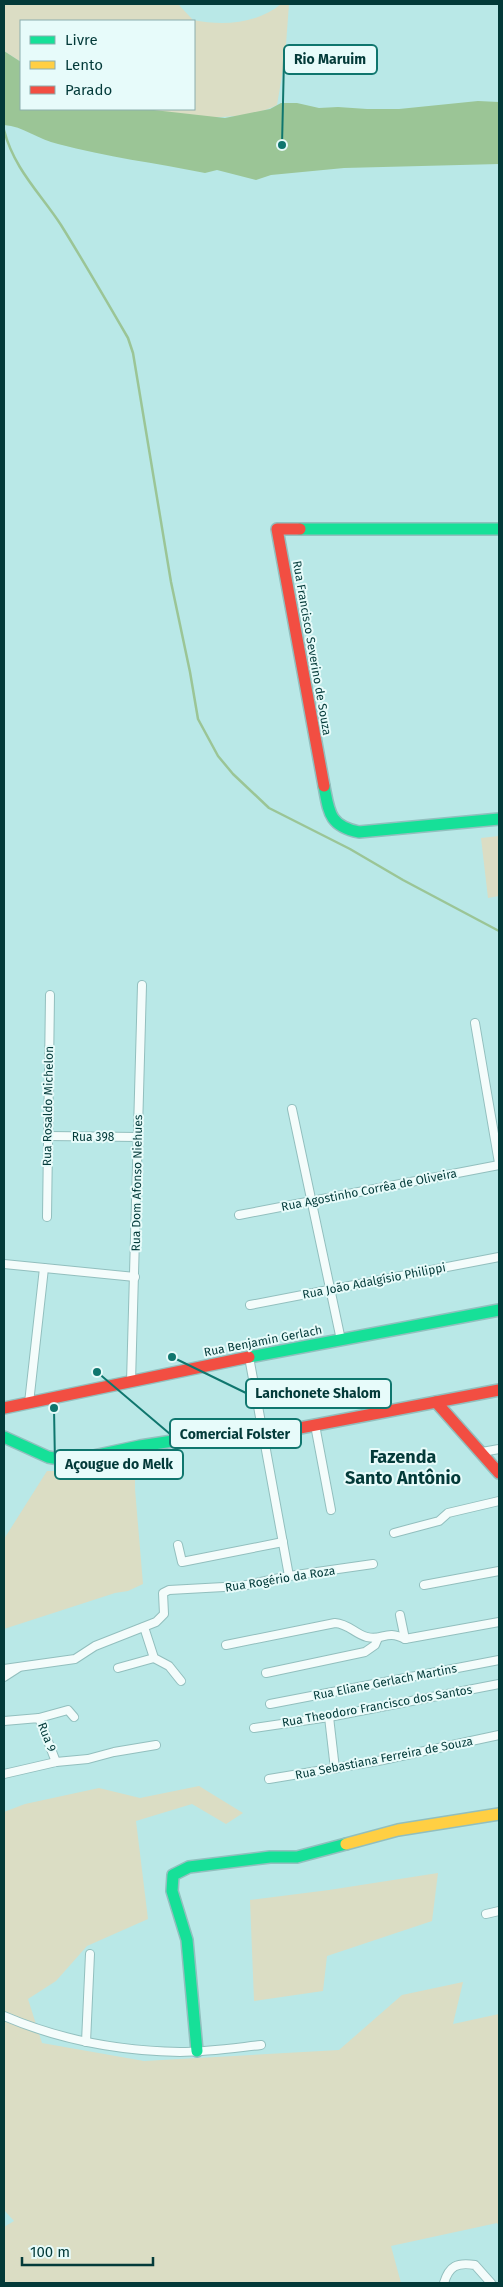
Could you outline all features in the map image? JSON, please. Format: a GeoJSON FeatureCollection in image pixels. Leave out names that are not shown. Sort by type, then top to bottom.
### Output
{"type":"FeatureCollection","features":[{"type":"Feature","properties":{"kind":"street","name":"Rua Francisco Severino de Souza"},"geometry":{"type":"LineString","coordinates":[[499,529],[277,530],[329,814],[339,826],[351,832],[365,833],[499,819]]}},
{"type":"Feature","properties":{"kind":"street","name":"Rua Dom Afonso Niehues"},"geometry":{"type":"LineString","coordinates":[[132,1382],[142,985]]}},
{"type":"Feature","properties":{"kind":"street","name":"Rua Rosaldo Michelon"},"geometry":{"type":"LineString","coordinates":[[47,1217],[50,995]]}},
{"type":"Feature","properties":{"kind":"street"},"geometry":{"type":"LineString","coordinates":[[475,1023],[499,1164]]}},
{"type":"Feature","properties":{"kind":"street"},"geometry":{"type":"LineString","coordinates":[[292,1109],[340,1340]]}},
{"type":"Feature","properties":{"kind":"street"},"geometry":{"type":"LineString","coordinates":[[490,1112],[499,1110]]}},
{"type":"Feature","properties":{"kind":"street","name":"Rua 398"},"geometry":{"type":"LineString","coordinates":[[48,1136],[138,1137]]}},
{"type":"Feature","properties":{"kind":"street","name":"Rua Agostinho Corrêa de Oliveira"},"geometry":{"type":"LineString","coordinates":[[239,1215],[499,1164]]}},
{"type":"Feature","properties":{"kind":"street","name":"Rua João Adalgísio Philippi"},"geometry":{"type":"LineString","coordinates":[[250,1305],[499,1257]]}},
{"type":"Feature","properties":{"kind":"street"},"geometry":{"type":"LineString","coordinates":[[4,1264],[135,1277]]}},
{"type":"Feature","properties":{"kind":"street"},"geometry":{"type":"LineString","coordinates":[[30,1403],[44,1268]]}},
{"type":"Feature","properties":{"kind":"street","name":"Rua Benjamin Gerlach"},"geometry":{"type":"LineString","coordinates":[[4,1408],[249,1357],[499,1310]]}},
{"type":"Feature","properties":{"kind":"street"},"geometry":{"type":"LineString","coordinates":[[249,1357],[289,1576]]}},
{"type":"Feature","properties":{"kind":"street"},"geometry":{"type":"LineString","coordinates":[[4,1437],[48,1457],[70,1461],[127,1448],[180,1440],[216,1436],[263,1435],[499,1390]]}},
{"type":"Feature","properties":{"kind":"street"},"geometry":{"type":"LineString","coordinates":[[436,1402],[499,1473]]}},
{"type":"Feature","properties":{"kind":"street"},"geometry":{"type":"LineString","coordinates":[[316,1425],[331,1510]]}},
{"type":"Feature","properties":{"kind":"street"},"geometry":{"type":"LineString","coordinates":[[482,1452],[499,1449]]}},
{"type":"Feature","properties":{"kind":"street"},"geometry":{"type":"LineString","coordinates":[[394,1533],[439,1520],[448,1514],[499,1501]]}},
{"type":"Feature","properties":{"kind":"street"},"geometry":{"type":"LineString","coordinates":[[178,1545],[182,1562],[283,1542]]}},
{"type":"Feature","properties":{"kind":"street","name":"Rua Rogério da Roza"},"geometry":{"type":"LineString","coordinates":[[144,1627],[161,1618],[164,1614],[163,1594],[169,1590],[242,1586],[289,1576],[373,1564]]}},
{"type":"Feature","properties":{"kind":"street"},"geometry":{"type":"LineString","coordinates":[[424,1585],[499,1571]]}},
{"type":"Feature","properties":{"kind":"street"},"geometry":{"type":"LineString","coordinates":[[400,1615],[406,1639]]}},
{"type":"Feature","properties":{"kind":"street"},"geometry":{"type":"LineString","coordinates":[[226,1645],[335,1623],[345,1624],[367,1637],[378,1638],[392,1634],[406,1639],[499,1622]]}},
{"type":"Feature","properties":{"kind":"street"},"geometry":{"type":"LineString","coordinates":[[4,1669],[75,1658],[96,1646],[144,1627],[154,1658]]}},
{"type":"Feature","properties":{"kind":"street"},"geometry":{"type":"LineString","coordinates":[[266,1673],[365,1652],[375,1645],[378,1638]]}},
{"type":"Feature","properties":{"kind":"street"},"geometry":{"type":"LineString","coordinates":[[118,1668],[154,1658],[169,1666],[181,1681]]}},
{"type":"Feature","properties":{"kind":"street","name":"Rua Eliane Gerlach Martins"},"geometry":{"type":"LineString","coordinates":[[270,1704],[499,1660]]}},
{"type":"Feature","properties":{"kind":"street"},"geometry":{"type":"LineString","coordinates":[[4,1677],[22,1665]]}},
{"type":"Feature","properties":{"kind":"street","name":"Rua Theodoro Francisco dos Santos"},"geometry":{"type":"LineString","coordinates":[[254,1728],[329,1718],[499,1684]]}},
{"type":"Feature","properties":{"kind":"street"},"geometry":{"type":"LineString","coordinates":[[39,1718],[68,1710],[74,1717]]}},
{"type":"Feature","properties":{"kind":"street","name":"Rua 9"},"geometry":{"type":"LineString","coordinates":[[4,1721],[39,1718],[56,1762]]}},
{"type":"Feature","properties":{"kind":"street"},"geometry":{"type":"LineString","coordinates":[[329,1718],[335,1769]]}},
{"type":"Feature","properties":{"kind":"street","name":"Rua Sebastiana Ferreira de Souza"},"geometry":{"type":"LineString","coordinates":[[269,1779],[335,1769],[499,1736]]}},
{"type":"Feature","properties":{"kind":"street"},"geometry":{"type":"LineString","coordinates":[[4,1774],[56,1762],[88,1759],[114,1752],[156,1745]]}},
{"type":"Feature","properties":{"kind":"street"},"geometry":{"type":"LineString","coordinates":[[197,2051],[186,1932],[174,1903],[171,1879],[173,1875],[188,1867],[270,1857],[297,1857],[398,1830],[499,1814]]}},
{"type":"Feature","properties":{"kind":"street"},"geometry":{"type":"LineString","coordinates":[[486,1914],[499,1911]]}},
{"type":"Feature","properties":{"kind":"street"},"geometry":{"type":"LineString","coordinates":[[86,2042],[90,1954]]}},
{"type":"Feature","properties":{"kind":"street"},"geometry":{"type":"LineString","coordinates":[[4,2016],[39,2031],[86,2042],[150,2051],[197,2051],[261,2045]]}},
{"type":"Feature","properties":{"kind":"street"},"geometry":{"type":"LineString","coordinates":[[444,2283],[447,2274],[454,2265],[464,2263],[475,2265],[491,2283]]}},
{"type":"Feature","properties":{"kind":"shaded area"},"geometry":{"type":"Polygon","coordinates":[[[4,4],[178,4],[193,20],[20,20],[20,61],[4,51],[4,4]]]}},
{"type":"Feature","properties":{"kind":"shaded area"},"geometry":{"type":"Polygon","coordinates":[[[281,4],[289,4],[285,58],[277,105],[263,111],[230,117],[177,114],[151,110],[195,110],[195,20],[216,23],[239,22],[261,16],[281,4]]]}},
{"type":"Feature","properties":{"kind":"shaded area"},"geometry":{"type":"Polygon","coordinates":[[[4,51],[20,61],[20,110],[154,110],[225,118],[270,109],[281,103],[297,103],[319,108],[399,109],[478,101],[499,102],[499,164],[344,168],[271,175],[256,180],[217,170],[205,173],[76,149],[51,142],[18,128],[4,125],[4,51]]]}},
{"type":"Feature","properties":{"kind":"shaded area"},"geometry":{"type":"Polygon","coordinates":[[[499,836],[499,896],[488,898],[481,838],[499,836]]]}},
{"type":"Feature","properties":{"kind":"shaded area"},"geometry":{"type":"Polygon","coordinates":[[[114,1465],[135,1468],[143,1584],[128,1591],[115,1593],[4,1629],[4,1539],[47,1471],[85,1471],[114,1465]]]}},
{"type":"Feature","properties":{"kind":"shaded area"},"geometry":{"type":"Polygon","coordinates":[[[199,1786],[243,1813],[226,1824],[192,1804],[136,1821],[148,1919],[87,1946],[56,1981],[28,1999],[42,2043],[144,2061],[339,2050],[402,1995],[463,1982],[453,2024],[499,2014],[499,2226],[497,2223],[391,2246],[401,2283],[4,2283],[4,2227],[14,2221],[4,2210],[4,1812],[25,1804],[99,1788],[140,1798],[199,1786]]]}},
{"type":"Feature","properties":{"kind":"shaded area"},"geometry":{"type":"Polygon","coordinates":[[[438,1873],[432,1921],[327,1956],[323,1991],[254,2001],[250,1900],[438,1873]]]}},
{"type":"Feature","properties":{"kind":"waterway"},"geometry":{"type":"LineString","coordinates":[[4,130],[8,144],[21,169],[61,225],[128,338],[133,353],[171,582],[198,719],[218,756],[233,774],[269,808],[350,849],[403,880],[499,931]]}},
{"type":"Feature","properties":{"kind":"traffic: fast"},"geometry":{"type":"LineString","coordinates":[[300,529],[499,529]]}},
{"type":"Feature","properties":{"kind":"traffic: fast"},"geometry":{"type":"LineString","coordinates":[[324,786],[329,810],[336,822],[359,832],[499,819]]}},
{"type":"Feature","properties":{"kind":"traffic: fast"},"geometry":{"type":"LineString","coordinates":[[249,1357],[499,1310]]}},
{"type":"Feature","properties":{"kind":"traffic: fast"},"geometry":{"type":"LineString","coordinates":[[4,1437],[48,1457],[70,1461],[140,1446],[199,1437],[263,1435],[284,1431]]}},
{"type":"Feature","properties":{"kind":"traffic: fast"},"geometry":{"type":"LineString","coordinates":[[197,2051],[187,1940],[172,1891],[173,1875],[189,1867],[270,1857],[297,1857],[346,1844]]}},
{"type":"Feature","properties":{"kind":"traffic: slow"},"geometry":{"type":"LineString","coordinates":[[346,1844],[398,1830],[499,1814]]}},
{"type":"Feature","properties":{"kind":"traffic: jam"},"geometry":{"type":"LineString","coordinates":[[300,529],[277,529],[324,786]]}},
{"type":"Feature","properties":{"kind":"traffic: jam"},"geometry":{"type":"LineString","coordinates":[[4,1408],[249,1357]]}},
{"type":"Feature","properties":{"kind":"traffic: jam"},"geometry":{"type":"LineString","coordinates":[[284,1431],[499,1390]]}},
{"type":"Feature","properties":{"kind":"traffic: jam"},"geometry":{"type":"LineString","coordinates":[[436,1402],[499,1473]]}},
{"type":"Feature","properties":{"kind":"place","name":"Rio Maruim"},"geometry":{"type":"Point","coordinates":[282,145]}},
{"type":"Feature","properties":{"kind":"place","name":"Lanchonete Shalom"},"geometry":{"type":"Point","coordinates":[172,1357]}},
{"type":"Feature","properties":{"kind":"place","name":"Comercial Folster"},"geometry":{"type":"Point","coordinates":[97,1372]}},
{"type":"Feature","properties":{"kind":"place","name":"Açougue do Melk"},"geometry":{"type":"Point","coordinates":[54,1408]}},
{"type":"Feature","properties":{"kind":"district","name":"Fazenda Santo Antônio"},"geometry":{"type":"Point","coordinates":[403,1467]}}]}
